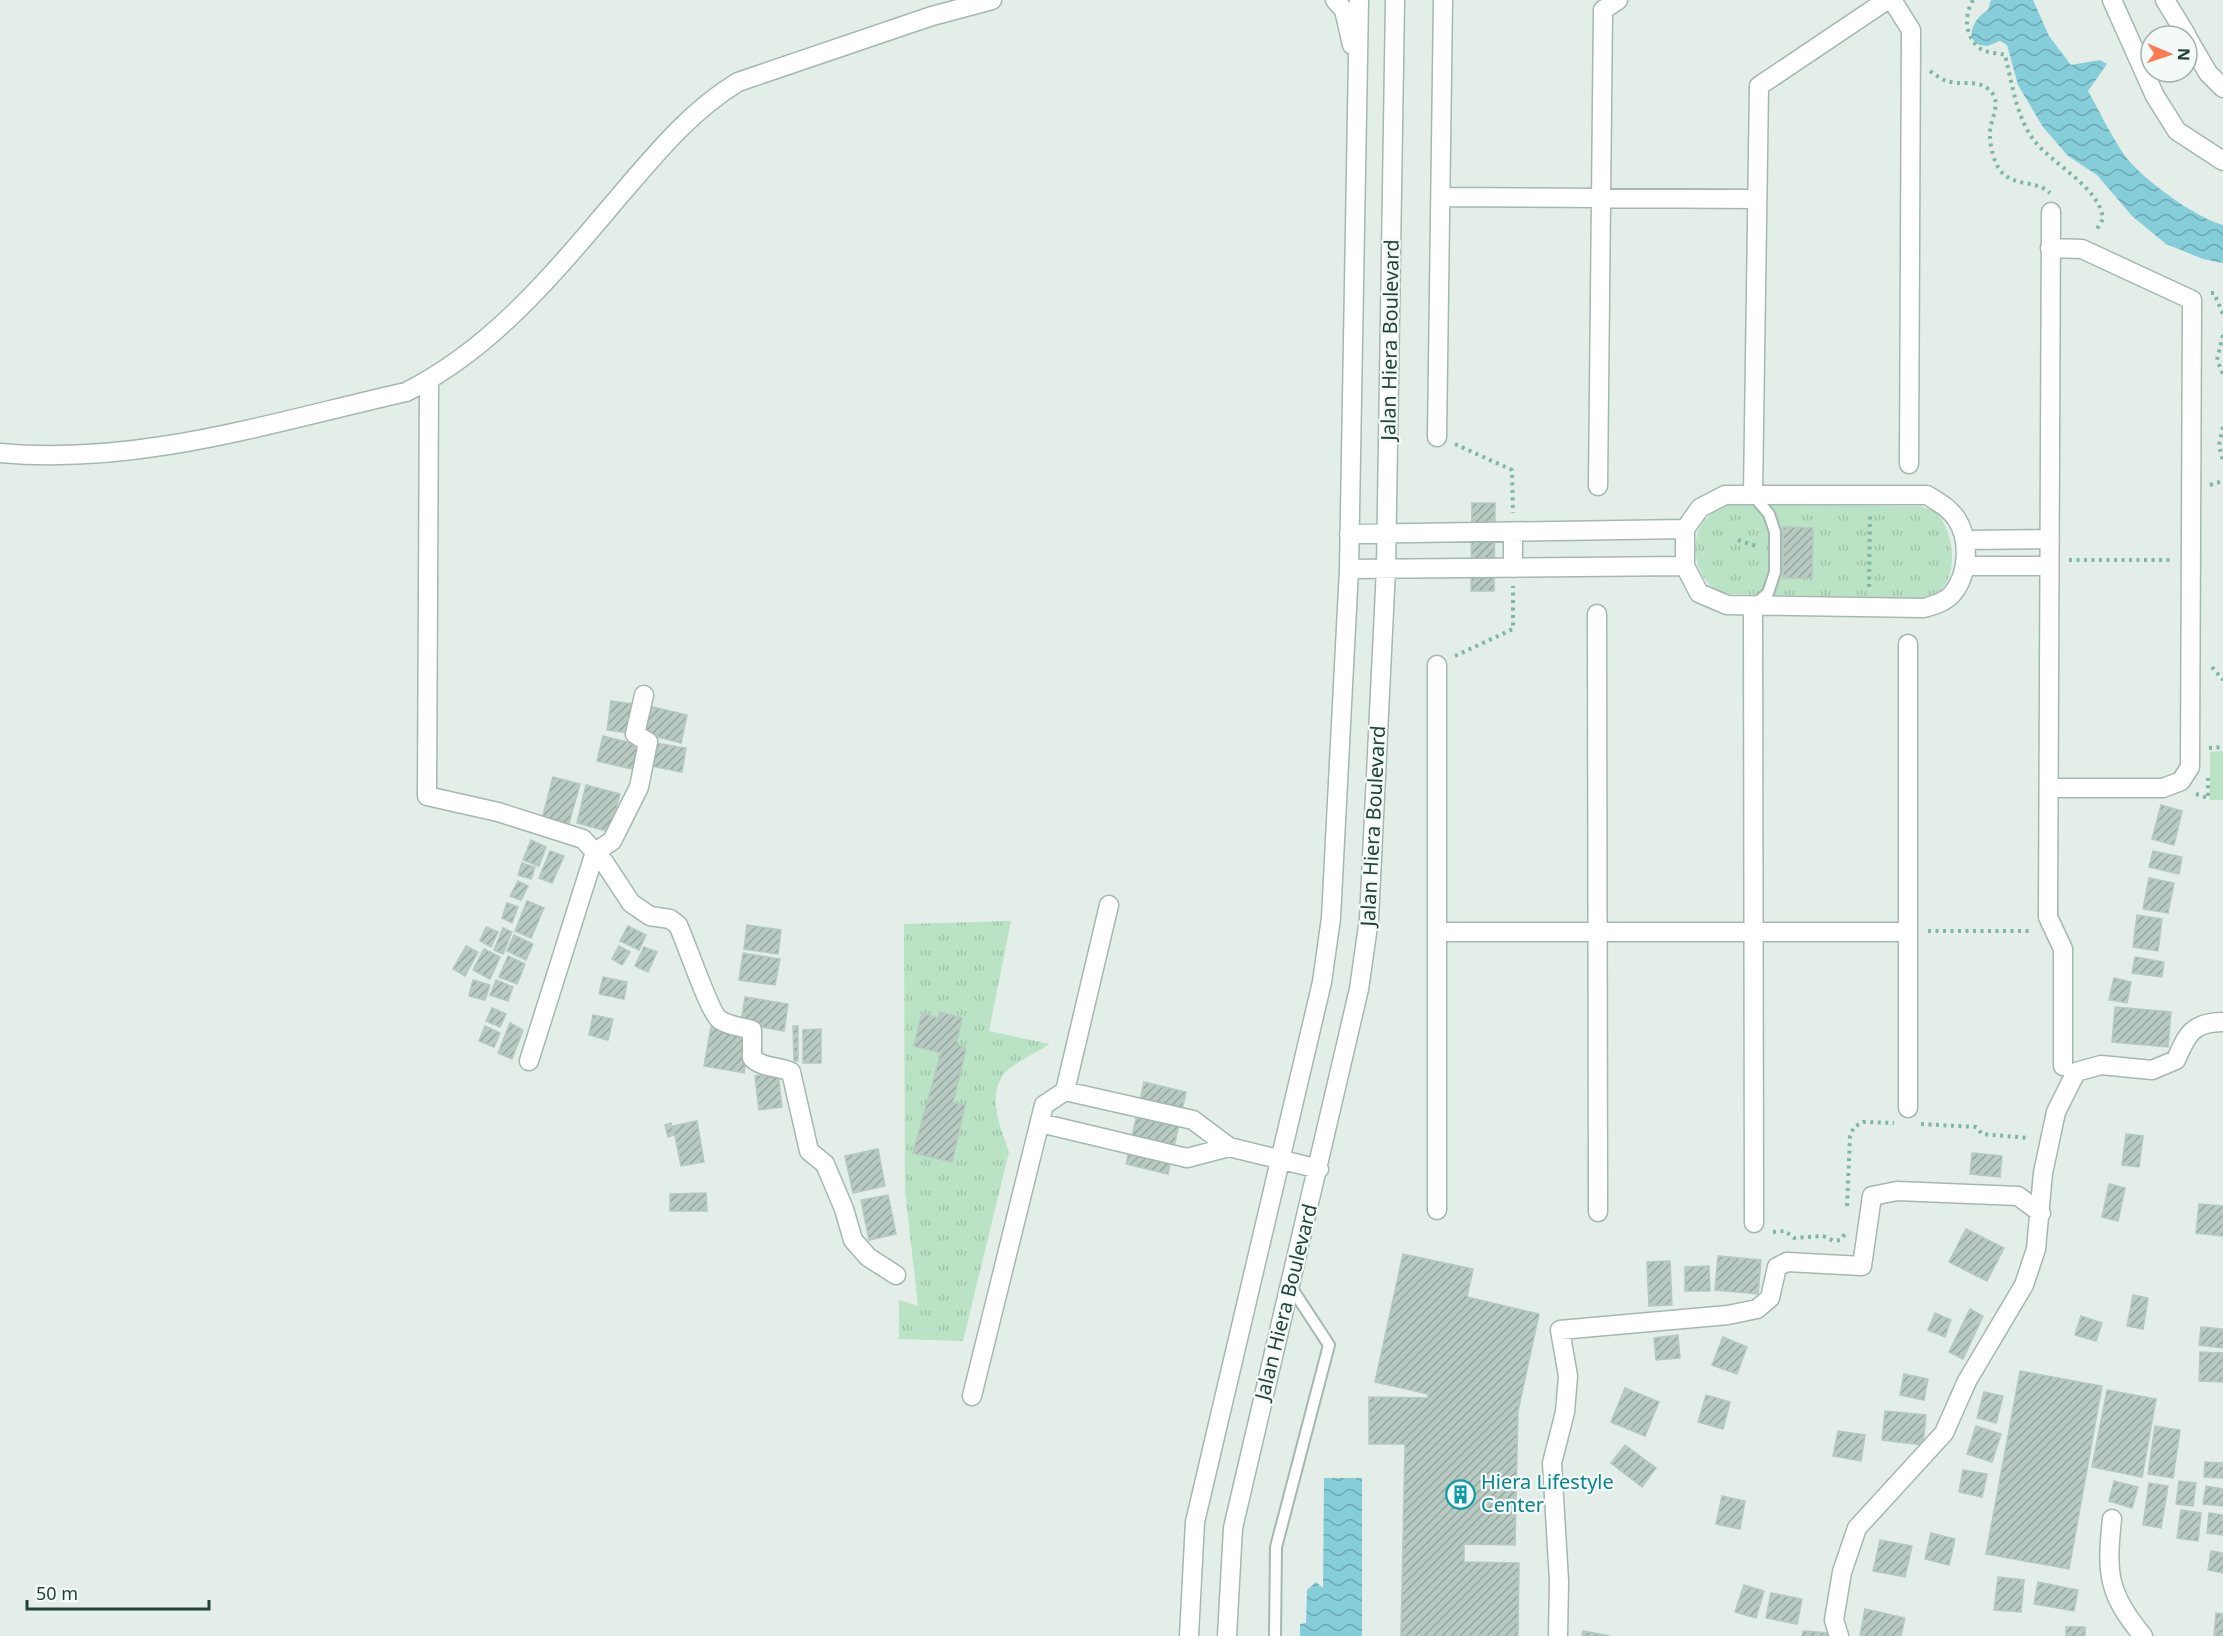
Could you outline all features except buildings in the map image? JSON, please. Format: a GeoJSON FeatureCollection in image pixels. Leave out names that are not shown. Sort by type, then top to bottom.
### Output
{"type":"FeatureCollection","features":[{"type":"Feature","properties":{"kind":"street"},"geometry":{"type":"LineString","coordinates":[[0,453],[104,455],[155,448],[406,392],[440,375],[497,330],[547,281],[669,138],[711,99],[738,82],[932,16],[992,0]]}},
{"type":"Feature","properties":{"kind":"street"},"geometry":{"type":"LineString","coordinates":[[1335,0],[1344,10],[1358,73]]}},
{"type":"Feature","properties":{"kind":"street","name":"Jalan Hiera Boulevard"},"geometry":{"type":"LineString","coordinates":[[1190,1636],[1189,1596],[1195,1522],[1282,1160],[1322,982],[1331,918],[1349,569],[1359,0]]}},
{"type":"Feature","properties":{"kind":"street","name":"Jalan Hiera Boulevard"},"geometry":{"type":"LineString","coordinates":[[1227,1636],[1233,1528],[1359,988],[1369,920],[1386,569],[1395,0]]}},
{"type":"Feature","properties":{"kind":"street"},"geometry":{"type":"LineString","coordinates":[[1437,437],[1443,0]]}},
{"type":"Feature","properties":{"kind":"street"},"geometry":{"type":"LineString","coordinates":[[1598,486],[1604,10],[1618,0]]}},
{"type":"Feature","properties":{"kind":"street"},"geometry":{"type":"LineString","coordinates":[[1753,495],[1759,86],[1887,0]]}},
{"type":"Feature","properties":{"kind":"street"},"geometry":{"type":"LineString","coordinates":[[1892,0],[1911,30],[1909,464]]}},
{"type":"Feature","properties":{"kind":"street"},"geometry":{"type":"LineString","coordinates":[[2112,0],[2155,96],[2177,131],[2223,161]]}},
{"type":"Feature","properties":{"kind":"street"},"geometry":{"type":"LineString","coordinates":[[2165,0],[2180,24]]}},
{"type":"Feature","properties":{"kind":"street"},"geometry":{"type":"LineString","coordinates":[[2199,52],[2216,74],[2223,88]]}},
{"type":"Feature","properties":{"kind":"street"},"geometry":{"type":"LineString","coordinates":[[1441,197],[1757,199]]}},
{"type":"Feature","properties":{"kind":"street"},"geometry":{"type":"LineString","coordinates":[[2050,212],[2048,917],[2063,949],[2063,1066]]}},
{"type":"Feature","properties":{"kind":"street"},"geometry":{"type":"LineString","coordinates":[[2049,788],[2163,788],[2181,781],[2190,767],[2192,300],[2082,249],[2050,248]]}},
{"type":"Feature","properties":{"kind":"street"},"geometry":{"type":"LineString","coordinates":[[429,380],[427,796],[498,812],[583,839],[631,903],[650,916],[670,919],[678,925],[709,998],[712,1013],[721,1021],[752,1030],[752,1058],[759,1065],[780,1067],[791,1072],[809,1151],[825,1164],[844,1209],[853,1239],[868,1257],[896,1275]]}},
{"type":"Feature","properties":{"kind":"street"},"geometry":{"type":"LineString","coordinates":[[1725,495],[1753,495],[1927,495],[1946,507],[1957,520],[1965,540],[1965,566],[1953,593],[1940,603],[1924,608],[1727,605],[1699,592],[1685,566],[1685,529],[1700,508],[1725,495]]}},
{"type":"Feature","properties":{"kind":"street"},"geometry":{"type":"LineString","coordinates":[[1349,534],[1685,529]]}},
{"type":"Feature","properties":{"kind":"street"},"geometry":{"type":"LineString","coordinates":[[1513,532],[1513,568]]}},
{"type":"Feature","properties":{"kind":"street"},"geometry":{"type":"LineString","coordinates":[[1965,540],[2050,539]]}},
{"type":"Feature","properties":{"kind":"street"},"geometry":{"type":"LineString","coordinates":[[1965,566],[2050,563]]}},
{"type":"Feature","properties":{"kind":"street"},"geometry":{"type":"LineString","coordinates":[[1349,569],[1685,566]]}},
{"type":"Feature","properties":{"kind":"street"},"geometry":{"type":"LineString","coordinates":[[1753,606],[1754,1223]]}},
{"type":"Feature","properties":{"kind":"street"},"geometry":{"type":"LineString","coordinates":[[1597,614],[1598,1212]]}},
{"type":"Feature","properties":{"kind":"street"},"geometry":{"type":"LineString","coordinates":[[1908,644],[1909,1116]]}},
{"type":"Feature","properties":{"kind":"street"},"geometry":{"type":"LineString","coordinates":[[1437,665],[1437,1210]]}},
{"type":"Feature","properties":{"kind":"street"},"geometry":{"type":"LineString","coordinates":[[529,1061],[595,852],[612,841],[639,786],[648,742],[635,734],[645,695]]}},
{"type":"Feature","properties":{"kind":"street"},"geometry":{"type":"LineString","coordinates":[[972,1396],[1044,1105],[1065,1090],[1109,905]]}},
{"type":"Feature","properties":{"kind":"street"},"geometry":{"type":"LineString","coordinates":[[1437,932],[1908,932]]}},
{"type":"Feature","properties":{"kind":"street"},"geometry":{"type":"LineString","coordinates":[[1839,1636],[1834,1620],[1842,1572],[1857,1528],[1944,1433],[1967,1382],[2024,1285],[2036,1249],[2043,1173],[2056,1112],[2076,1072],[2101,1065],[2152,1070],[2176,1060],[2185,1040],[2199,1026],[2205,1022],[2223,1022]]}},
{"type":"Feature","properties":{"kind":"street"},"geometry":{"type":"LineString","coordinates":[[1065,1090],[1193,1120],[1229,1147],[1318,1169]]}},
{"type":"Feature","properties":{"kind":"street"},"geometry":{"type":"LineString","coordinates":[[1040,1123],[1187,1158],[1229,1147]]}},
{"type":"Feature","properties":{"kind":"street"},"geometry":{"type":"LineString","coordinates":[[1558,1636],[1559,1581],[1552,1463],[1564,1412],[1568,1376],[1560,1330],[1728,1315],[1756,1309],[1770,1298],[1777,1267],[1787,1262],[1862,1266],[1872,1196],[1897,1191],[2018,1196],[2041,1213]]}},
{"type":"Feature","properties":{"kind":"street"},"geometry":{"type":"LineString","coordinates":[[2112,1519],[2109,1544],[2112,1587],[2125,1614],[2143,1636]]}},
{"type":"Feature","properties":{"kind":"lane"},"geometry":{"type":"LineString","coordinates":[[1753,495],[1769,514],[1775,532],[1775,572],[1768,592],[1753,606]]}},
{"type":"Feature","properties":{"kind":"lane"},"geometry":{"type":"LineString","coordinates":[[1275,1636],[1276,1547],[1329,1345],[1289,1284]]}},
{"type":"Feature","properties":{"kind":"path"},"geometry":{"type":"LineString","coordinates":[[1973,0],[1966,16],[1971,39],[1982,50],[2005,55],[2022,117],[2033,140],[2098,201],[2102,209],[2100,226],[2082,249]]}},
{"type":"Feature","properties":{"kind":"path"},"geometry":{"type":"LineString","coordinates":[[1911,58],[1951,82],[1978,84],[1988,89],[1995,98],[1996,109],[1990,135],[1999,168],[2009,179],[2019,184],[2037,184],[2045,188],[2055,197],[2050,212]]}},
{"type":"Feature","properties":{"kind":"path"},"geometry":{"type":"LineString","coordinates":[[2223,335],[2217,360],[2223,374]]}},
{"type":"Feature","properties":{"kind":"path"},"geometry":{"type":"LineString","coordinates":[[2223,427],[2219,445],[2223,461]]}},
{"type":"Feature","properties":{"kind":"path"},"geometry":{"type":"LineString","coordinates":[[1437,437],[1512,470],[1513,532]]}},
{"type":"Feature","properties":{"kind":"path"},"geometry":{"type":"LineString","coordinates":[[1869,607],[1871,495]]}},
{"type":"Feature","properties":{"kind":"path"},"geometry":{"type":"LineString","coordinates":[[2050,563],[2191,560]]}},
{"type":"Feature","properties":{"kind":"path"},"geometry":{"type":"LineString","coordinates":[[1437,665],[1513,629],[1513,568]]}},
{"type":"Feature","properties":{"kind":"path"},"geometry":{"type":"LineString","coordinates":[[1908,932],[2056,931]]}},
{"type":"Feature","properties":{"kind":"path"},"geometry":{"type":"LineString","coordinates":[[1848,1212],[1850,1136],[1854,1126],[1863,1122],[1909,1116],[1976,1127],[1982,1134],[2035,1138]]}},
{"type":"Feature","properties":{"kind":"path"},"geometry":{"type":"LineString","coordinates":[[1754,1223],[1766,1233],[1785,1231],[1794,1238],[1823,1236],[1834,1241],[1840,1240],[1847,1226]]}},
{"type":"Feature","properties":{"kind":"green space"},"geometry":{"type":"Polygon","coordinates":[[[1729,505],[1920,506],[1933,511],[1946,527],[1952,551],[1950,574],[1946,584],[1939,591],[1922,598],[1723,594],[1714,589],[1701,572],[1695,551],[1699,529],[1705,520],[1716,511],[1729,505]]]}},
{"type":"Feature","properties":{"kind":"green space"},"geometry":{"type":"Polygon","coordinates":[[[2223,751],[2223,800],[2210,800],[2210,752],[2223,751]]]}},
{"type":"Feature","properties":{"kind":"green space"},"geometry":{"type":"Polygon","coordinates":[[[1011,921],[989,1031],[1050,1044],[1011,1067],[998,1084],[997,1114],[1009,1152],[963,1341],[899,1339],[899,1300],[918,1306],[905,1191],[904,924],[1011,921]]]}},
{"type":"Feature","properties":{"kind":"water"},"geometry":{"type":"Polygon","coordinates":[[[1991,0],[2033,0],[2049,36],[2071,65],[2100,60],[2107,64],[2088,91],[2115,140],[2133,165],[2156,186],[2185,206],[2223,225],[2223,263],[2203,259],[2166,244],[2132,216],[2097,175],[2068,156],[2043,127],[2018,85],[2007,45],[2000,41],[1986,46],[1974,41],[1972,30],[1974,24],[1988,10],[1991,0]]]}},
{"type":"Feature","properties":{"kind":"water"},"geometry":{"type":"Polygon","coordinates":[[[1324,1478],[1362,1478],[1362,1636],[1300,1636],[1300,1624],[1306,1623],[1307,1590],[1316,1582],[1323,1588],[1324,1478]]]}},
{"type":"Feature","properties":{"kind":"place","name":"Hiera Lifestyle Center"},"geometry":{"type":"Point","coordinates":[1460,1494]}}]}
